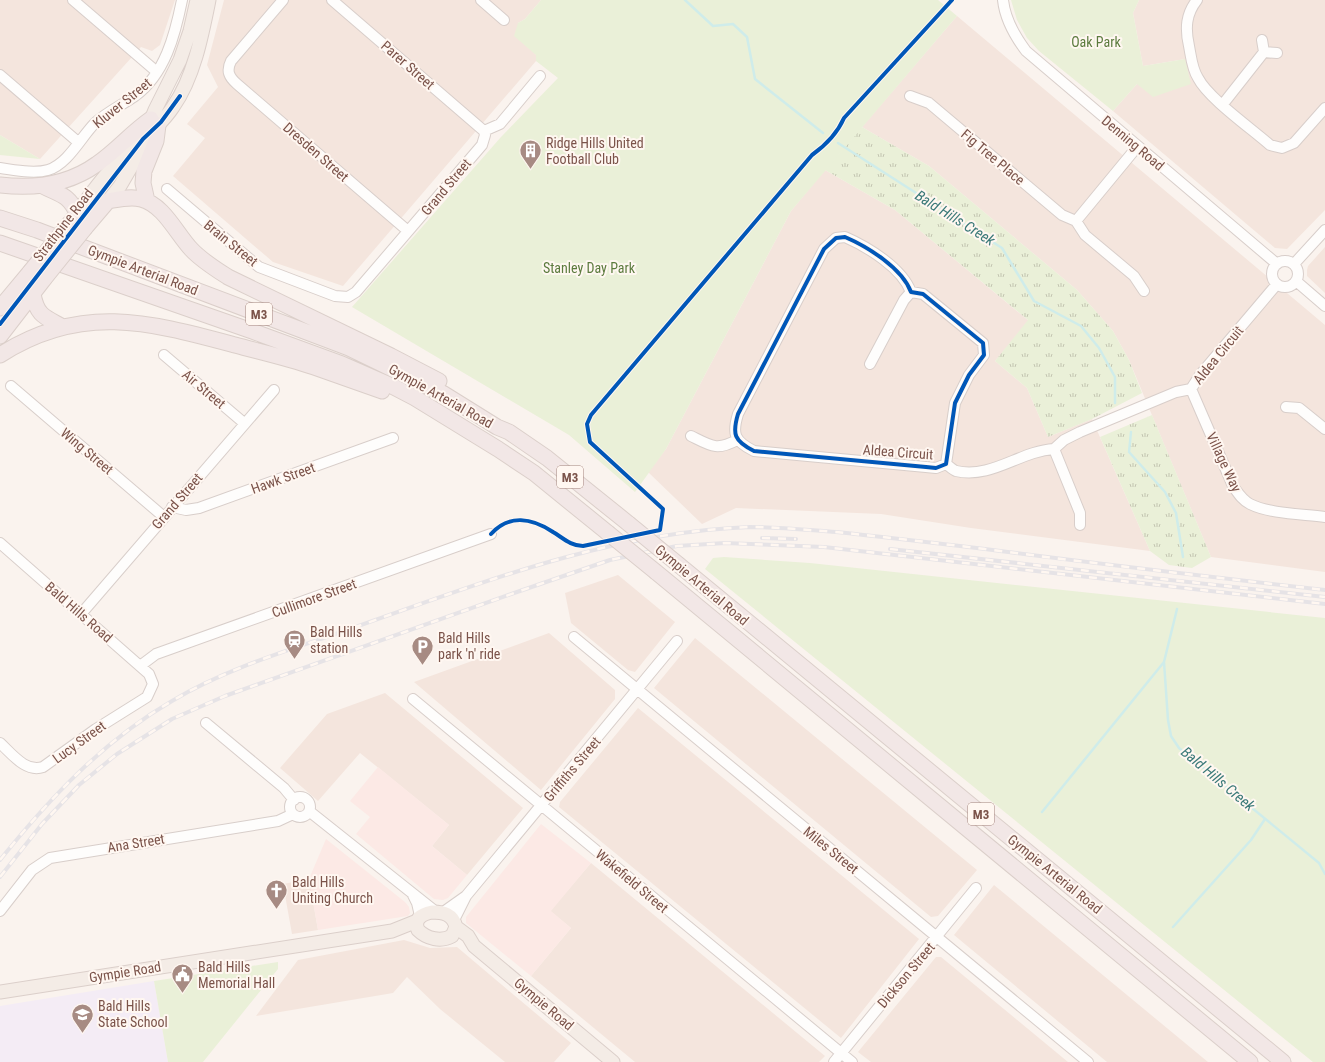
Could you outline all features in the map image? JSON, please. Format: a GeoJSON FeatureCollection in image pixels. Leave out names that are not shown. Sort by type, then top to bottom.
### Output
{"type":"FeatureCollection","features":[{"type":"Feature","properties":{"kind":"highway"},"geometry":{"type":"LineString","coordinates":[[0,185],[43,186],[69,179],[87,171],[154,122]]}},
{"type":"Feature","properties":{"kind":"highway"},"geometry":{"type":"LineString","coordinates":[[147,201],[143,183],[144,171],[156,141],[154,122]]}},
{"type":"Feature","properties":{"kind":"highway"},"geometry":{"type":"LineString","coordinates":[[43,186],[68,198],[74,218]]}},
{"type":"Feature","properties":{"kind":"highway"},"geometry":{"type":"LineString","coordinates":[[108,201],[134,198],[147,201],[161,213],[191,249],[216,269],[247,287],[414,367],[502,422],[509,432]]}},
{"type":"Feature","properties":{"kind":"highway","name":"Strathpine Road"},"geometry":{"type":"LineString","coordinates":[[0,336],[44,279],[108,201]]}},
{"type":"Feature","properties":{"kind":"highway","name":"Gympie Arterial Road"},"geometry":{"type":"LineString","coordinates":[[0,218],[37,230],[349,348],[444,394],[497,428],[509,432],[547,458],[680,565],[1283,1062]]}},
{"type":"Feature","properties":{"kind":"highway","name":"Strathpine Road"},"geometry":{"type":"LineString","coordinates":[[2,304],[74,218]]}},
{"type":"Feature","properties":{"kind":"highway","name":"Gympie Arterial Road"},"geometry":{"type":"LineString","coordinates":[[0,243],[342,364],[392,386],[436,411],[534,472],[1250,1062]]}},
{"type":"Feature","properties":{"kind":"highway"},"geometry":{"type":"LineString","coordinates":[[33,294],[40,314],[63,327]]}},
{"type":"Feature","properties":{"kind":"highway"},"geometry":{"type":"LineString","coordinates":[[0,355],[27,340],[63,327],[90,322],[110,321],[168,327],[313,366],[383,392],[428,412],[436,411]]}},
{"type":"Feature","properties":{"kind":"main road"},"geometry":{"type":"LineString","coordinates":[[143,139],[154,122],[185,46],[197,0]]}},
{"type":"Feature","properties":{"kind":"main road"},"geometry":{"type":"LineString","coordinates":[[154,122],[174,106],[187,80],[200,40],[209,0]]}},
{"type":"Feature","properties":{"kind":"main road","name":"Strathpine Road"},"geometry":{"type":"LineString","coordinates":[[108,201],[131,168],[143,139]]}},
{"type":"Feature","properties":{"kind":"main road","name":"Strathpine Road"},"geometry":{"type":"LineString","coordinates":[[74,218],[112,167],[143,139]]}},
{"type":"Feature","properties":{"kind":"main road","name":"Gympie Road"},"geometry":{"type":"LineString","coordinates":[[0,992],[392,931],[419,923],[439,912],[448,915],[454,928],[468,936],[474,946],[613,1062]]}},
{"type":"Feature","properties":{"kind":"main road"},"geometry":{"type":"LineString","coordinates":[[419,923],[435,939],[446,938],[454,928]]}},
{"type":"Feature","properties":{"kind":"street"},"geometry":{"type":"LineString","coordinates":[[73,0],[157,72]]}},
{"type":"Feature","properties":{"kind":"street","name":"Kluver Street"},"geometry":{"type":"LineString","coordinates":[[0,168],[37,172],[48,170],[62,162],[100,118],[136,95],[157,72],[168,52],[182,0]]}},
{"type":"Feature","properties":{"kind":"street","name":"Dresden Street"},"geometry":{"type":"LineString","coordinates":[[283,0],[235,57],[228,71],[237,84],[408,231]]}},
{"type":"Feature","properties":{"kind":"street","name":"Parer Street"},"geometry":{"type":"LineString","coordinates":[[332,0],[484,131]]}},
{"type":"Feature","properties":{"kind":"street"},"geometry":{"type":"LineString","coordinates":[[481,0],[504,20]]}},
{"type":"Feature","properties":{"kind":"street"},"geometry":{"type":"LineString","coordinates":[[1198,0],[1189,14],[1186,25],[1187,36],[1195,70],[1201,84],[1222,104],[1270,144],[1282,148],[1294,143],[1325,108]]}},
{"type":"Feature","properties":{"kind":"street","name":"Denning Road"},"geometry":{"type":"LineString","coordinates":[[1004,5],[1014,35],[1026,51],[1137,147],[1277,264]]}},
{"type":"Feature","properties":{"kind":"street"},"geometry":{"type":"LineString","coordinates":[[1222,104],[1264,52],[1262,40]]}},
{"type":"Feature","properties":{"kind":"street"},"geometry":{"type":"LineString","coordinates":[[1264,52],[1277,53]]}},
{"type":"Feature","properties":{"kind":"street"},"geometry":{"type":"LineString","coordinates":[[0,75],[78,142]]}},
{"type":"Feature","properties":{"kind":"street"},"geometry":{"type":"LineString","coordinates":[[484,131],[500,124],[540,76]]}},
{"type":"Feature","properties":{"kind":"street","name":"Fig Tree Place"},"geometry":{"type":"LineString","coordinates":[[910,96],[929,103],[1062,216],[1076,221]]}},
{"type":"Feature","properties":{"kind":"street","name":"Grand Street"},"geometry":{"type":"LineString","coordinates":[[348,297],[356,292],[482,145],[485,136],[484,131]]}},
{"type":"Feature","properties":{"kind":"street"},"geometry":{"type":"LineString","coordinates":[[1137,147],[1076,221],[1086,235],[1134,276],[1144,291]]}},
{"type":"Feature","properties":{"kind":"street","name":"Brain Street"},"geometry":{"type":"LineString","coordinates":[[167,190],[259,267],[335,296],[348,297]]}},
{"type":"Feature","properties":{"kind":"street"},"geometry":{"type":"LineString","coordinates":[[1294,264],[1325,230]]}},
{"type":"Feature","properties":{"kind":"street"},"geometry":{"type":"LineString","coordinates":[[691,436],[715,448],[727,446],[738,440],[734,426],[738,414],[824,249],[836,238],[845,237],[866,246],[903,277],[911,292],[904,300],[870,364]]}},
{"type":"Feature","properties":{"kind":"street"},"geometry":{"type":"LineString","coordinates":[[1283,261],[1294,264],[1298,274],[1296,281],[1289,286],[1277,284],[1274,280],[1272,272],[1277,264],[1283,261]]}},
{"type":"Feature","properties":{"kind":"street"},"geometry":{"type":"LineString","coordinates":[[1296,281],[1325,306]]}},
{"type":"Feature","properties":{"kind":"street","name":"Aldea Circuit"},"geometry":{"type":"LineString","coordinates":[[946,464],[954,470],[974,472],[990,470],[1042,450],[1054,449],[1064,440],[1080,432],[1176,392],[1191,389],[1200,375],[1277,284]]}},
{"type":"Feature","properties":{"kind":"street","name":"Aldea Circuit"},"geometry":{"type":"LineString","coordinates":[[911,292],[923,294],[983,343],[984,355],[969,375],[955,403],[946,464]]}},
{"type":"Feature","properties":{"kind":"street","name":"Air Street"},"geometry":{"type":"LineString","coordinates":[[164,355],[244,423]]}},
{"type":"Feature","properties":{"kind":"street","name":"Wing Street"},"geometry":{"type":"LineString","coordinates":[[11,386],[164,517]]}},
{"type":"Feature","properties":{"kind":"street","name":"Village Way"},"geometry":{"type":"LineString","coordinates":[[1191,389],[1233,486],[1240,496],[1250,504],[1270,510],[1325,517]]}},
{"type":"Feature","properties":{"kind":"street","name":"Grand Street"},"geometry":{"type":"LineString","coordinates":[[81,614],[274,390]]}},
{"type":"Feature","properties":{"kind":"street"},"geometry":{"type":"LineString","coordinates":[[1286,407],[1300,408],[1325,429]]}},
{"type":"Feature","properties":{"kind":"street","name":"Hawk Street"},"geometry":{"type":"LineString","coordinates":[[172,507],[186,510],[199,508],[393,438]]}},
{"type":"Feature","properties":{"kind":"street","name":"Aldea Circuit"},"geometry":{"type":"LineString","coordinates":[[738,440],[743,446],[754,451],[936,468],[946,464]]}},
{"type":"Feature","properties":{"kind":"street"},"geometry":{"type":"LineString","coordinates":[[1054,449],[1080,513],[1080,525]]}},
{"type":"Feature","properties":{"kind":"street","name":"Cullimore Street"},"geometry":{"type":"LineString","coordinates":[[140,666],[156,654],[491,534]]}},
{"type":"Feature","properties":{"kind":"street","name":"Bald Hills Road"},"geometry":{"type":"LineString","coordinates":[[0,543],[149,674],[153,684]]}},
{"type":"Feature","properties":{"kind":"street","name":"Miles Street"},"geometry":{"type":"LineString","coordinates":[[574,637],[1088,1062]]}},
{"type":"Feature","properties":{"kind":"street","name":"Griffiths Street"},"geometry":{"type":"LineString","coordinates":[[454,928],[466,896],[677,641]]}},
{"type":"Feature","properties":{"kind":"street","name":"Lucy Street"},"geometry":{"type":"LineString","coordinates":[[0,743],[28,767],[35,769],[47,765],[96,729],[141,702],[151,693],[153,684]]}},
{"type":"Feature","properties":{"kind":"street","name":"Wakefield Street"},"geometry":{"type":"LineString","coordinates":[[413,699],[852,1062]]}},
{"type":"Feature","properties":{"kind":"street"},"geometry":{"type":"LineString","coordinates":[[206,723],[284,788],[294,800]]}},
{"type":"Feature","properties":{"kind":"street"},"geometry":{"type":"LineString","coordinates":[[294,800],[300,798],[306,800],[309,804],[309,811]]}},
{"type":"Feature","properties":{"kind":"street"},"geometry":{"type":"LineString","coordinates":[[294,800],[291,808],[293,814],[298,817],[303,816],[309,811]]}},
{"type":"Feature","properties":{"kind":"street"},"geometry":{"type":"LineString","coordinates":[[309,811],[322,819],[413,894],[439,912]]}},
{"type":"Feature","properties":{"kind":"street","name":"Ana Street"},"geometry":{"type":"LineString","coordinates":[[0,911],[32,870],[50,858],[278,821],[293,814]]}},
{"type":"Feature","properties":{"kind":"street","name":"Dickson Street"},"geometry":{"type":"LineString","coordinates":[[834,1062],[937,938],[976,888]]}},
{"type":"Feature","properties":{"kind":"street"},"geometry":{"type":"LineString","coordinates":[[413,894],[417,903],[419,923]]}},
{"type":"Feature","properties":{"kind":"street","name":"Griffiths Street"},"geometry":{"type":"LineString","coordinates":[[439,912],[466,896]]}},
{"type":"Feature","properties":{"kind":"shaded area"},"geometry":{"type":"Polygon","coordinates":[[[0,0],[175,0],[160,45],[152,51],[141,47],[40,159],[0,135],[0,0]]]}},
{"type":"Feature","properties":{"kind":"shaded area"},"geometry":{"type":"Polygon","coordinates":[[[224,0],[541,0],[525,19],[518,23],[536,55],[536,61],[343,286],[273,262],[173,176],[205,138],[187,124],[218,87],[207,65],[224,0]]]}},
{"type":"Feature","properties":{"kind":"shaded area"},"geometry":{"type":"Polygon","coordinates":[[[1139,0],[1325,0],[1325,210],[1287,249],[1275,248],[1113,111],[1137,84],[1185,59],[1143,66],[1133,13],[1139,0]]]}},
{"type":"Feature","properties":{"kind":"shaded area"},"geometry":{"type":"Polygon","coordinates":[[[957,16],[1325,325],[1325,572],[1211,557],[1129,360],[1113,331],[1077,290],[929,166],[862,127],[957,16]]]}},
{"type":"Feature","properties":{"kind":"shaded area"},"geometry":{"type":"Polygon","coordinates":[[[825,170],[895,210],[1029,321],[995,361],[1027,388],[1048,437],[1092,419],[1150,551],[971,528],[881,514],[736,508],[702,524],[648,472],[666,449],[791,211],[825,170]]]}},
{"type":"Feature","properties":{"kind":"shaded area"},"geometry":{"type":"Polygon","coordinates":[[[1325,247],[1325,293],[1307,276],[1307,270],[1308,266],[1325,247]]]}},
{"type":"Feature","properties":{"kind":"shaded area"},"geometry":{"type":"Polygon","coordinates":[[[618,575],[675,622],[635,672],[628,670],[571,623],[565,593],[618,575]]]}},
{"type":"Feature","properties":{"kind":"shaded area"},"geometry":{"type":"Polygon","coordinates":[[[549,633],[615,690],[615,699],[541,790],[414,682],[549,633]]]}},
{"type":"Feature","properties":{"kind":"shaded area"},"geometry":{"type":"Polygon","coordinates":[[[695,638],[977,870],[938,916],[931,917],[654,688],[695,638]]]}},
{"type":"Feature","properties":{"kind":"shaded area"},"geometry":{"type":"Polygon","coordinates":[[[385,693],[523,808],[467,875],[432,846],[449,825],[360,753],[318,801],[280,768],[327,714],[385,693]]]}},
{"type":"Feature","properties":{"kind":"shaded area"},"geometry":{"type":"Polygon","coordinates":[[[638,708],[919,939],[841,1038],[559,807],[560,802],[638,708]]]}},
{"type":"Feature","properties":{"kind":"shaded area"},"geometry":{"type":"Polygon","coordinates":[[[378,767],[449,825],[432,846],[467,875],[448,898],[443,900],[434,899],[356,834],[370,817],[350,801],[378,767]]]}},
{"type":"Feature","properties":{"kind":"shaded area"},"geometry":{"type":"Polygon","coordinates":[[[541,824],[591,863],[551,911],[571,928],[531,976],[466,923],[466,917],[541,824]]]}},
{"type":"Feature","properties":{"kind":"shaded area"},"geometry":{"type":"Polygon","coordinates":[[[326,839],[405,902],[409,907],[410,913],[408,916],[318,930],[309,879],[326,839]]]}},
{"type":"Feature","properties":{"kind":"shaded area"},"geometry":{"type":"Polygon","coordinates":[[[591,863],[825,1056],[819,1062],[635,1062],[531,976],[571,928],[550,911],[591,863]]]}},
{"type":"Feature","properties":{"kind":"shaded area"},"geometry":{"type":"Polygon","coordinates":[[[309,879],[318,930],[292,934],[283,884],[309,879]]]}},
{"type":"Feature","properties":{"kind":"shaded area"},"geometry":{"type":"Polygon","coordinates":[[[994,885],[1208,1062],[1107,1062],[954,935],[994,885]]]}},
{"type":"Feature","properties":{"kind":"shaded area"},"geometry":{"type":"Polygon","coordinates":[[[404,940],[430,948],[457,947],[571,1043],[554,1062],[505,1062],[440,1009],[407,977],[393,993],[256,1016],[298,960],[404,940]]]}},
{"type":"Feature","properties":{"kind":"shaded area"},"geometry":{"type":"Polygon","coordinates":[[[936,957],[941,957],[1068,1062],[871,1062],[858,1052],[936,957]]]}},
{"type":"Feature","properties":{"kind":"shaded area","name":"Bald Hills State School"},"geometry":{"type":"Polygon","coordinates":[[[154,981],[168,1062],[0,1062],[0,1006],[154,981]]]}},
{"type":"Feature","properties":{"kind":"green space","name":"Stanley Day Park"},"geometry":{"type":"Polygon","coordinates":[[[541,0],[938,0],[957,16],[791,211],[666,449],[635,492],[569,435],[352,307],[501,137],[558,78],[536,61],[536,55],[514,36],[518,23],[525,19],[541,0]]]}},
{"type":"Feature","properties":{"kind":"green space","name":"Oak Park"},"geometry":{"type":"Polygon","coordinates":[[[1011,0],[1139,0],[1133,13],[1143,66],[1185,59],[1191,84],[1153,97],[1137,84],[1113,111],[1039,51],[1027,38],[1017,20],[1011,0]]]}},
{"type":"Feature","properties":{"kind":"green space"},"geometry":{"type":"Polygon","coordinates":[[[862,127],[929,166],[1077,290],[1113,331],[1129,360],[1142,393],[1092,419],[1048,437],[1027,388],[995,361],[1028,320],[895,210],[825,170],[862,127]]]}},
{"type":"Feature","properties":{"kind":"green space"},"geometry":{"type":"Polygon","coordinates":[[[0,135],[40,159],[0,155],[0,135]]]}},
{"type":"Feature","properties":{"kind":"green space"},"geometry":{"type":"Polygon","coordinates":[[[1152,415],[1211,557],[1192,568],[1169,565],[1150,551],[1100,437],[1152,415]]]}},
{"type":"Feature","properties":{"kind":"green space"},"geometry":{"type":"Polygon","coordinates":[[[724,557],[810,563],[1325,618],[1325,1062],[1313,1062],[705,569],[713,558],[724,557]]]}},
{"type":"Feature","properties":{"kind":"green space"},"geometry":{"type":"Polygon","coordinates":[[[278,962],[278,969],[203,1062],[168,1062],[154,981],[278,962]]]}},
{"type":"Feature","properties":{"kind":"waterway","name":"Bald Hills Creek"},"geometry":{"type":"LineString","coordinates":[[685,0],[713,26],[733,24],[747,37],[755,79],[823,133]]}},
{"type":"Feature","properties":{"kind":"waterway","name":"Bald Hills Creek"},"geometry":{"type":"LineString","coordinates":[[838,143],[1002,248],[1034,301],[1081,326],[1099,348],[1115,377],[1115,403]]}},
{"type":"Feature","properties":{"kind":"waterway","name":"Bald Hills Creek"},"geometry":{"type":"LineString","coordinates":[[1131,432],[1129,452],[1165,492],[1176,513],[1183,557]]}},
{"type":"Feature","properties":{"kind":"waterway","name":"Bald Hills Creek"},"geometry":{"type":"LineString","coordinates":[[1177,609],[1164,662],[1168,720],[1171,736],[1179,748],[1319,863],[1325,874]]}},
{"type":"Feature","properties":{"kind":"waterway"},"geometry":{"type":"LineString","coordinates":[[1042,812],[1164,662]]}},
{"type":"Feature","properties":{"kind":"waterway"},"geometry":{"type":"LineString","coordinates":[[1173,927],[1251,840],[1265,819]]}},
{"type":"Feature","properties":{"kind":"railway"},"geometry":{"type":"LineString","coordinates":[[0,860],[58,793],[100,753],[147,717],[193,689],[259,660],[448,594],[597,549],[698,531],[750,527],[772,528],[836,532],[910,540],[1325,590]]}},
{"type":"Feature","properties":{"kind":"railway"},"geometry":{"type":"LineString","coordinates":[[762,538],[796,539]]}},
{"type":"Feature","properties":{"kind":"railway"},"geometry":{"type":"LineString","coordinates":[[0,877],[42,824],[79,785],[117,754],[172,719],[225,696],[610,560],[677,546],[725,543],[824,547],[1325,604]]}},
{"type":"Feature","properties":{"kind":"railway"},"geometry":{"type":"LineString","coordinates":[[890,549],[1325,597]]}},
{"type":"Feature","properties":{"kind":"cycle path"},"geometry":{"type":"LineString","coordinates":[[491,534],[505,523],[521,520],[529,521],[545,527],[571,543],[583,546],[660,530],[663,509],[590,442],[587,424],[591,415],[812,155],[831,139],[844,118],[952,0]]}},
{"type":"Feature","properties":{"kind":"cycle path"},"geometry":{"type":"LineString","coordinates":[[0,324],[143,139],[161,122],[180,96]]}},
{"type":"Feature","properties":{"kind":"cycle path"},"geometry":{"type":"LineString","coordinates":[[845,237],[874,252],[900,275],[907,283],[911,292],[923,294],[983,343],[984,355],[969,375],[955,403],[946,464],[936,468],[754,451],[742,444],[736,436],[735,427],[738,414],[824,249],[836,238],[845,237]]}},
{"type":"Feature","properties":{"kind":"place","name":"Ridge Hills United Football Club"},"geometry":{"type":"Point","coordinates":[530,170]}},
{"type":"Feature","properties":{"kind":"place","name":"Bald Hills station"},"geometry":{"type":"Point","coordinates":[294,660]}},
{"type":"Feature","properties":{"kind":"place","name":"Bald Hills park 'n' ride"},"geometry":{"type":"Point","coordinates":[422,666]}},
{"type":"Feature","properties":{"kind":"place","name":"Bald Hills Uniting Church"},"geometry":{"type":"Point","coordinates":[277,910]}},
{"type":"Feature","properties":{"kind":"place","name":"Bald Hills Memorial Hall"},"geometry":{"type":"Point","coordinates":[183,994]}},
{"type":"Feature","properties":{"kind":"place","name":"Bald Hills State School"},"geometry":{"type":"Point","coordinates":[82,1034]}}]}
